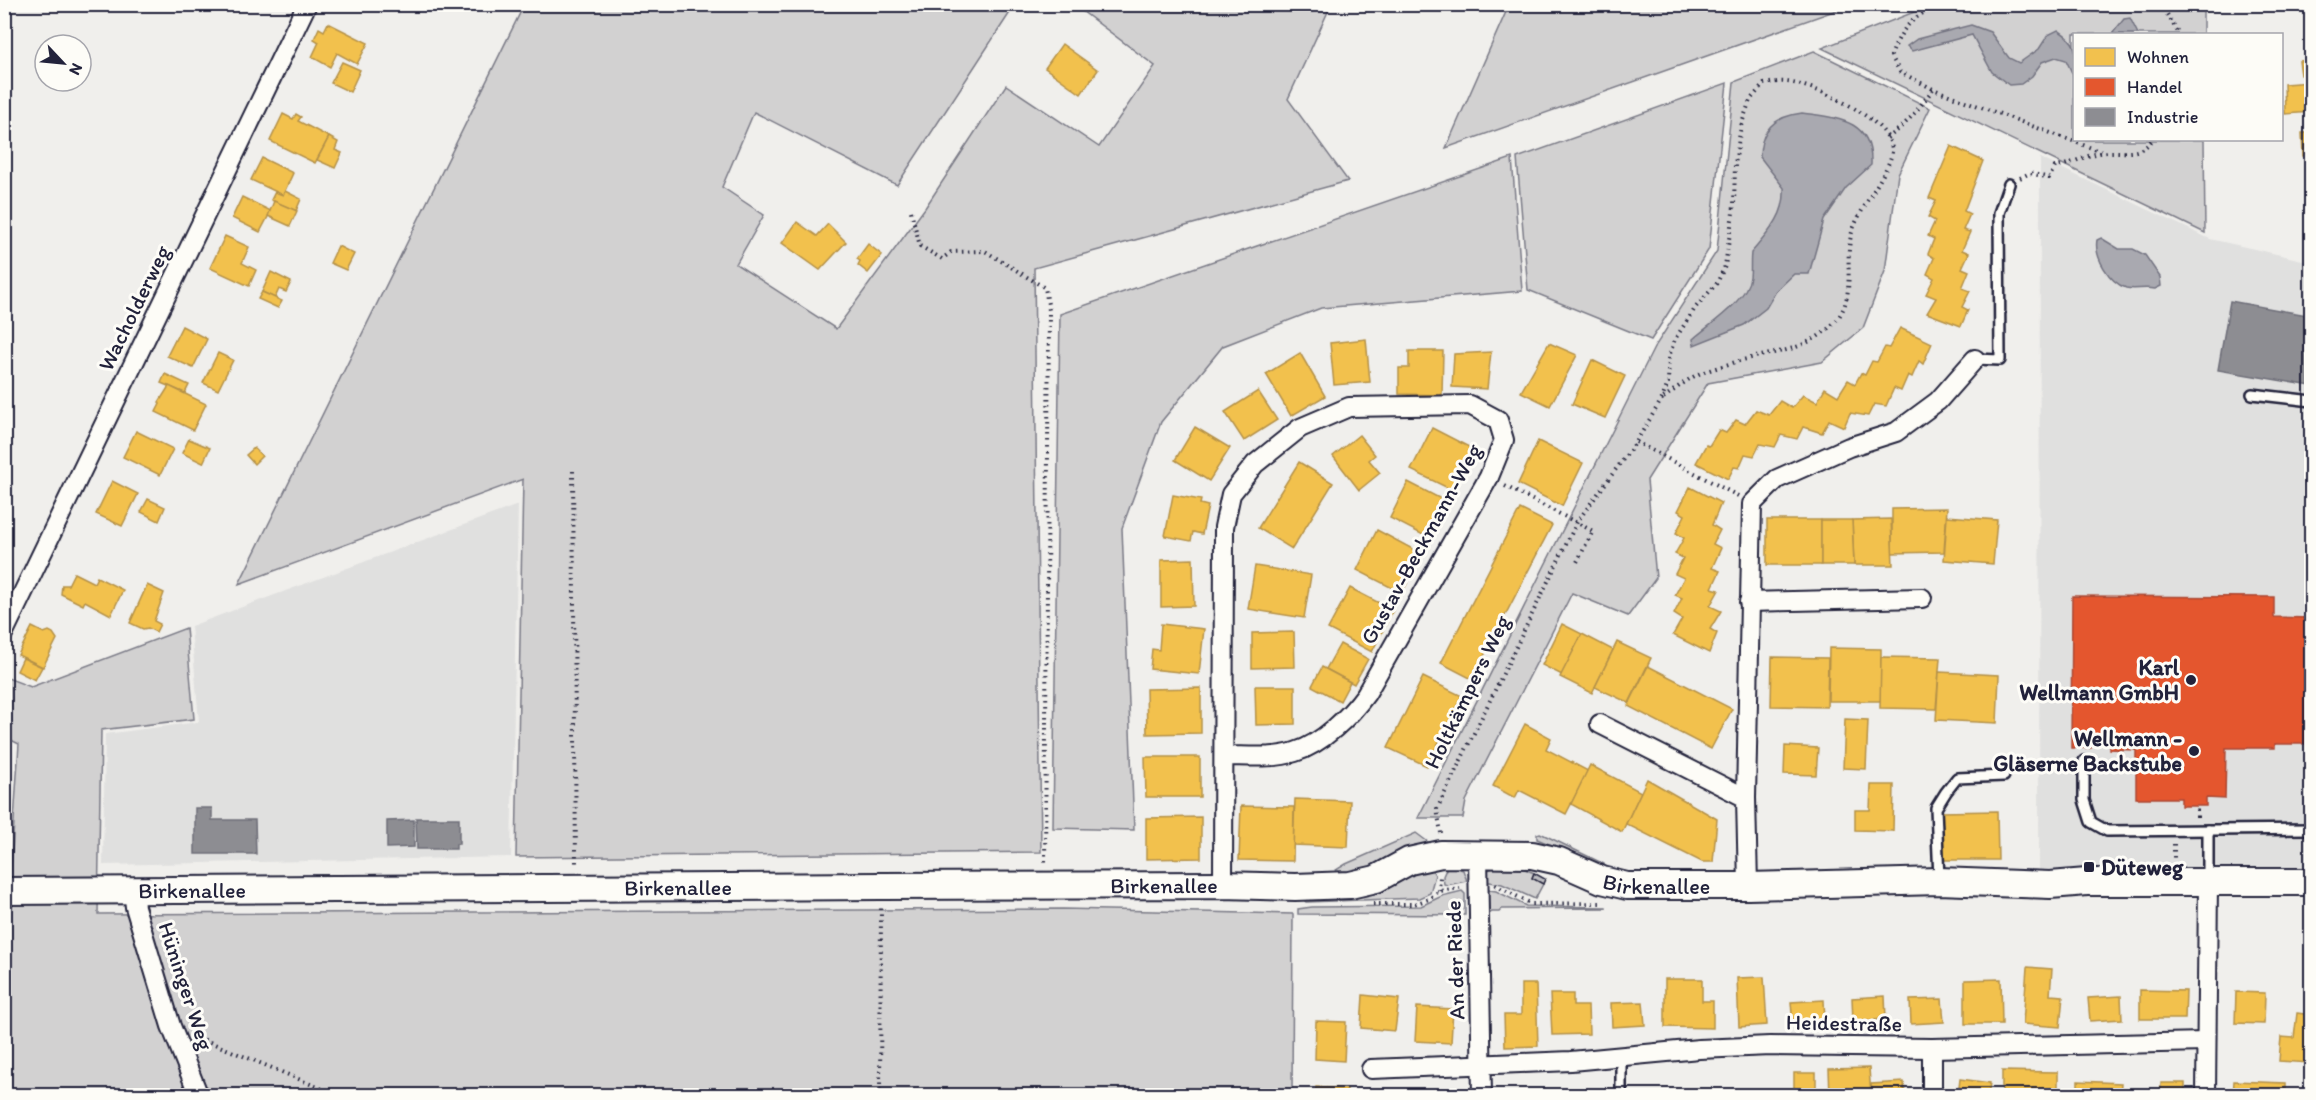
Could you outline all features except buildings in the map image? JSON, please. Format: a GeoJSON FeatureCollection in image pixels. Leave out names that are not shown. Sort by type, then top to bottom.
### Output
{"type":"FeatureCollection","features":[{"type":"Feature","properties":{"kind":"street","name":"Wacholderweg"},"geometry":{"type":"LineString","coordinates":[[4,632],[307,4]]}},
{"type":"Feature","properties":{"kind":"street"},"geometry":{"type":"LineString","coordinates":[[1748,886],[1746,798],[1752,504],[1777,479],[1849,447],[1896,432],[1938,401],[1975,360]]}},
{"type":"Feature","properties":{"kind":"street","name":"Gustav-Beckmann-Weg"},"geometry":{"type":"LineString","coordinates":[[1222,885],[1225,756],[1224,527],[1232,494],[1255,464],[1300,428],[1349,407],[1470,405],[1498,420],[1504,440],[1489,477],[1366,694],[1354,711],[1328,733],[1295,752],[1272,756],[1225,756]]}},
{"type":"Feature","properties":{"kind":"street"},"geometry":{"type":"LineString","coordinates":[[1749,602],[1923,598]]}},
{"type":"Feature","properties":{"kind":"street"},"geometry":{"type":"LineString","coordinates":[[1600,724],[1746,798]]}},
{"type":"Feature","properties":{"kind":"street","name":"Birkenallee"},"geometry":{"type":"LineString","coordinates":[[4,891],[881,886],[1222,885],[1295,887],[1350,885],[1376,879],[1409,861],[1441,854],[1532,855],[1559,861],[1602,880],[1627,886],[1748,886],[1939,881],[2050,885],[2087,882],[2312,882]]}},
{"type":"Feature","properties":{"kind":"street","name":"An der Riede"},"geometry":{"type":"LineString","coordinates":[[1478,855],[1482,1095]]}},
{"type":"Feature","properties":{"kind":"street"},"geometry":{"type":"LineString","coordinates":[[2206,1095],[2208,882]]}},
{"type":"Feature","properties":{"kind":"street","name":"Hüninger Weg"},"geometry":{"type":"LineString","coordinates":[[133,890],[135,907],[171,1026],[199,1095]]}},
{"type":"Feature","properties":{"kind":"street","name":"Heidestraße"},"geometry":{"type":"LineString","coordinates":[[1482,1064],[1571,1061],[1698,1049],[1770,1046],[1932,1048],[2206,1042]]}},
{"type":"Feature","properties":{"kind":"street"},"geometry":{"type":"LineString","coordinates":[[1932,1048],[1932,1095]]}},
{"type":"Feature","properties":{"kind":"street"},"geometry":{"type":"LineString","coordinates":[[1371,1069],[1482,1064]]}},
{"type":"Feature","properties":{"kind":"lane"},"geometry":{"type":"LineString","coordinates":[[1975,360],[2000,360],[1999,213],[2009,184]]}},
{"type":"Feature","properties":{"kind":"lane"},"geometry":{"type":"LineString","coordinates":[[2252,394],[2312,401]]}},
{"type":"Feature","properties":{"kind":"lane"},"geometry":{"type":"LineString","coordinates":[[2084,761],[2084,800],[2091,822],[2108,831],[2312,829]]}},
{"type":"Feature","properties":{"kind":"lane"},"geometry":{"type":"LineString","coordinates":[[1939,881],[1935,832],[1937,803],[1957,778],[2004,776]]}},
{"type":"Feature","properties":{"kind":"lane"},"geometry":{"type":"LineString","coordinates":[[2208,830],[2208,882]]}},
{"type":"Feature","properties":{"kind":"lane"},"geometry":{"type":"LineString","coordinates":[[1621,1056],[1621,1095]]}},
{"type":"Feature","properties":{"kind":"path"},"geometry":{"type":"LineString","coordinates":[[1945,4],[1911,20],[1897,39],[1891,56],[1900,72],[1933,89],[2102,152],[2127,154],[2140,151],[2151,141]]}},
{"type":"Feature","properties":{"kind":"path"},"geometry":{"type":"LineString","coordinates":[[2050,4],[2059,7],[2081,4]]}},
{"type":"Feature","properties":{"kind":"path"},"geometry":{"type":"LineString","coordinates":[[2161,4],[2178,33]]}},
{"type":"Feature","properties":{"kind":"path","name":"Holtkämpers Weg"},"geometry":{"type":"LineString","coordinates":[[1439,891],[1441,828],[1437,820],[1437,809],[1577,522],[1636,442],[1662,399],[1668,383],[1669,357],[1675,339],[1696,307],[1717,283],[1725,267],[1734,206],[1741,126],[1750,100],[1764,84],[1785,81],[1813,88],[1843,100],[1875,124],[1887,138],[1892,150],[1889,162],[1854,222],[1850,239],[1850,282],[1847,300],[1835,322],[1816,338],[1797,348],[1702,372],[1662,399]]}},
{"type":"Feature","properties":{"kind":"path"},"geometry":{"type":"LineString","coordinates":[[1887,138],[1901,129],[1933,89]]}},
{"type":"Feature","properties":{"kind":"path"},"geometry":{"type":"LineString","coordinates":[[2009,184],[2030,173],[2049,178],[2055,167],[2102,152]]}},
{"type":"Feature","properties":{"kind":"path"},"geometry":{"type":"LineString","coordinates":[[911,211],[920,246],[942,259],[951,252],[984,251],[1046,288],[1050,310],[1045,887]]}},
{"type":"Feature","properties":{"kind":"path"},"geometry":{"type":"LineString","coordinates":[[1636,442],[1752,504]]}},
{"type":"Feature","properties":{"kind":"path"},"geometry":{"type":"LineString","coordinates":[[573,471],[576,887]]}},
{"type":"Feature","properties":{"kind":"path"},"geometry":{"type":"LineString","coordinates":[[1489,477],[1593,531],[1576,564]]}},
{"type":"Feature","properties":{"kind":"path"},"geometry":{"type":"LineString","coordinates":[[880,1095],[881,886]]}},
{"type":"Feature","properties":{"kind":"path"},"geometry":{"type":"LineString","coordinates":[[171,1026],[339,1095]]}},
{"type":"Feature","properties":{"kind":"shaded area"},"geometry":{"type":"Polygon","coordinates":[[[1509,4],[1851,5],[1446,148],[1509,4]]]}},
{"type":"Feature","properties":{"kind":"shaded area"},"geometry":{"type":"Polygon","coordinates":[[[524,5],[1015,5],[897,185],[754,112],[722,187],[764,215],[736,264],[836,329],[925,208],[1006,85],[1099,147],[1155,66],[1074,5],[1331,5],[1288,99],[1348,181],[1034,268],[1041,852],[516,857],[523,479],[239,584],[524,5]]]}},
{"type":"Feature","properties":{"kind":"shaded area"},"geometry":{"type":"Polygon","coordinates":[[[1932,5],[2203,5],[2203,33],[2073,33],[2073,141],[2204,141],[2205,233],[1822,48],[1932,5]]]}},
{"type":"Feature","properties":{"kind":"shaded area"},"geometry":{"type":"Polygon","coordinates":[[[2130,18],[2138,33],[2113,33],[2124,19],[2130,18]]]}},
{"type":"Feature","properties":{"kind":"shaded area"},"geometry":{"type":"Polygon","coordinates":[[[1971,25],[1990,32],[2009,58],[2019,63],[2039,49],[2048,35],[2058,30],[2073,45],[2073,75],[2066,60],[2056,57],[2042,62],[2032,76],[2021,84],[2009,85],[1992,72],[1972,35],[1912,51],[1907,46],[1917,39],[1971,25]]]}},
{"type":"Feature","properties":{"kind":"shaded area"},"geometry":{"type":"Polygon","coordinates":[[[1814,51],[1930,108],[1898,174],[1885,271],[1863,328],[1822,362],[1708,383],[1647,480],[1656,578],[1628,616],[1572,593],[1466,801],[1463,818],[1418,818],[1654,348],[1717,251],[1734,82],[1814,51]]]}},
{"type":"Feature","properties":{"kind":"shaded area"},"geometry":{"type":"Polygon","coordinates":[[[1727,83],[1709,249],[1651,340],[1528,290],[1517,158],[1727,83]]]}},
{"type":"Feature","properties":{"kind":"shaded area"},"geometry":{"type":"Polygon","coordinates":[[[1802,113],[1840,120],[1859,130],[1866,138],[1871,165],[1846,188],[1824,220],[1809,274],[1794,274],[1776,291],[1766,308],[1744,325],[1694,345],[1693,339],[1727,311],[1742,295],[1750,277],[1751,253],[1779,216],[1784,188],[1760,157],[1766,132],[1784,117],[1802,113]]]}},
{"type":"Feature","properties":{"kind":"shaded area"},"geometry":{"type":"Polygon","coordinates":[[[1512,158],[1522,291],[1321,308],[1223,346],[1161,422],[1122,528],[1134,830],[1053,828],[1060,314],[1512,158]]]}},
{"type":"Feature","properties":{"kind":"shaded area"},"geometry":{"type":"Polygon","coordinates":[[[2040,158],[2210,239],[2311,262],[2312,868],[2039,870],[2040,158]]]}},
{"type":"Feature","properties":{"kind":"shaded area"},"geometry":{"type":"Polygon","coordinates":[[[2101,238],[2119,249],[2133,249],[2145,255],[2160,277],[2161,286],[2155,289],[2129,289],[2120,285],[2109,275],[2100,261],[2097,240],[2101,238]]]}},
{"type":"Feature","properties":{"kind":"shaded area"},"geometry":{"type":"Polygon","coordinates":[[[518,505],[511,857],[103,865],[105,734],[199,722],[191,626],[518,505]]]}},
{"type":"Feature","properties":{"kind":"shaded area"},"geometry":{"type":"Polygon","coordinates":[[[186,628],[194,719],[101,730],[98,914],[1063,909],[1293,914],[1292,1095],[5,1095],[4,914],[8,914],[19,744],[5,737],[5,677],[31,687],[186,628]]]}},
{"type":"Feature","properties":{"kind":"shaded area"},"geometry":{"type":"Polygon","coordinates":[[[1416,833],[1428,842],[1366,869],[1332,876],[1336,870],[1346,864],[1416,833]]]}},
{"type":"Feature","properties":{"kind":"shaded area"},"geometry":{"type":"Polygon","coordinates":[[[1540,833],[1604,864],[1604,867],[1537,839],[1537,834],[1540,833]]]}},
{"type":"Feature","properties":{"kind":"shaded area"},"geometry":{"type":"Polygon","coordinates":[[[1452,866],[1463,870],[1467,881],[1444,884],[1443,876],[1447,867],[1452,866]]]}},
{"type":"Feature","properties":{"kind":"shaded area"},"geometry":{"type":"Polygon","coordinates":[[[1499,866],[1520,867],[1534,873],[1532,878],[1543,884],[1535,899],[1502,884],[1483,881],[1488,870],[1499,866]]]}},
{"type":"Feature","properties":{"kind":"shaded area"},"geometry":{"type":"Polygon","coordinates":[[[1431,868],[1435,875],[1430,893],[1419,898],[1306,902],[1302,899],[1431,868]]]}},
{"type":"Feature","properties":{"kind":"shaded area"},"geometry":{"type":"Polygon","coordinates":[[[1489,890],[1496,891],[1526,906],[1606,908],[1502,909],[1485,916],[1485,895],[1489,890]]]}},
{"type":"Feature","properties":{"kind":"shaded area"},"geometry":{"type":"Polygon","coordinates":[[[1462,891],[1465,894],[1465,915],[1298,914],[1298,909],[1312,907],[1421,906],[1442,896],[1462,891]]]}},
{"type":"Feature","properties":{"kind":"place","name":"Karl Wellmann GmbH"},"geometry":{"type":"Point","coordinates":[2191,680]}},
{"type":"Feature","properties":{"kind":"place","name":"Wellmann - Gläserne Backstube"},"geometry":{"type":"Point","coordinates":[2194,751]}},
{"type":"Feature","properties":{"kind":"place","name":"Düteweg"},"geometry":{"type":"Point","coordinates":[2089,867]}}]}
